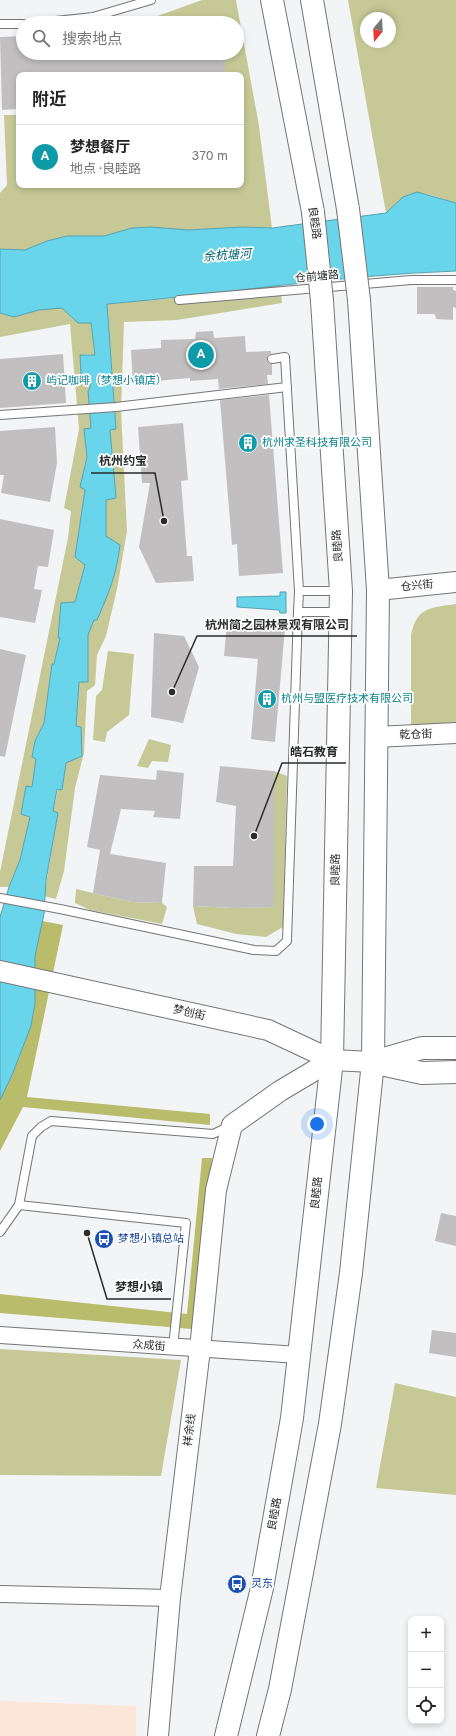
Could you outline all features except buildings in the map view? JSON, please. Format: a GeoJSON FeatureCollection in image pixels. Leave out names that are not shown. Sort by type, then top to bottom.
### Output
{"type":"FeatureCollection","features":[{"type":"Feature","properties":{"kind":"main road","name":"良睦路"},"geometry":{"type":"LineString","coordinates":[[226,1736],[262,1588],[292,1418],[332,1060],[341,602],[322,301],[313,212],[272,0]]}},
{"type":"Feature","properties":{"kind":"main road"},"geometry":{"type":"LineString","coordinates":[[268,1736],[280,1689],[330,1424],[351,1273],[373,1062],[378,590],[359,300],[348,209],[312,0]]}},
{"type":"Feature","properties":{"kind":"main road"},"geometry":{"type":"LineString","coordinates":[[373,1062],[422,1048],[456,1048]]}},
{"type":"Feature","properties":{"kind":"main road"},"geometry":{"type":"LineString","coordinates":[[373,1062],[422,1073],[456,1072]]}},
{"type":"Feature","properties":{"kind":"street","name":"仓兴街"},"geometry":{"type":"LineString","coordinates":[[378,590],[456,582]]}},
{"type":"Feature","properties":{"kind":"street","name":"乾仓街"},"geometry":{"type":"LineString","coordinates":[[376,737],[456,734]]}},
{"type":"Feature","properties":{"kind":"street","name":"梦创街"},"geometry":{"type":"LineString","coordinates":[[0,971],[268,1030],[332,1060],[373,1062]]}},
{"type":"Feature","properties":{"kind":"street"},"geometry":{"type":"LineString","coordinates":[[232,1125],[280,1092],[332,1060]]}},
{"type":"Feature","properties":{"kind":"street","name":"祥余线"},"geometry":{"type":"LineString","coordinates":[[158,1736],[170,1598],[200,1349],[216,1190],[232,1125]]}},
{"type":"Feature","properties":{"kind":"street","name":"众成街"},"geometry":{"type":"LineString","coordinates":[[0,1335],[299,1355]]}},
{"type":"Feature","properties":{"kind":"street"},"geometry":{"type":"LineString","coordinates":[[0,1594],[170,1598]]}},
{"type":"Feature","properties":{"kind":"lane"},"geometry":{"type":"LineString","coordinates":[[96,16],[151,0]]}},
{"type":"Feature","properties":{"kind":"lane"},"geometry":{"type":"LineString","coordinates":[[0,24],[16,24]]}},
{"type":"Feature","properties":{"kind":"lane","name":"仓前塘路"},"geometry":{"type":"LineString","coordinates":[[179,300],[411,280],[456,280]]}},
{"type":"Feature","properties":{"kind":"lane"},"geometry":{"type":"LineString","coordinates":[[0,898],[48,906],[254,950],[276,951],[287,941],[299,591],[285,358],[272,359]]}},
{"type":"Feature","properties":{"kind":"lane"},"geometry":{"type":"LineString","coordinates":[[0,416],[116,407],[286,387]]}},
{"type":"Feature","properties":{"kind":"lane"},"geometry":{"type":"LineString","coordinates":[[299,591],[341,602]]}},
{"type":"Feature","properties":{"kind":"lane"},"geometry":{"type":"LineString","coordinates":[[298,612],[341,602]]}},
{"type":"Feature","properties":{"kind":"lane"},"geometry":{"type":"LineString","coordinates":[[0,1232],[19,1205],[32,1136],[41,1126],[51,1121],[212,1134],[232,1125]]}},
{"type":"Feature","properties":{"kind":"lane"},"geometry":{"type":"LineString","coordinates":[[19,1205],[186,1223],[173,1347]]}},
{"type":"Feature","properties":{"kind":"shaded area"},"geometry":{"type":"Polygon","coordinates":[[[0,1701],[136,1706],[136,1736],[0,1736],[0,1701]]]}},
{"type":"Feature","properties":{"kind":"green space"},"geometry":{"type":"Polygon","coordinates":[[[202,0],[236,0],[239,16],[157,16],[202,0]]]}},
{"type":"Feature","properties":{"kind":"green space"},"geometry":{"type":"Polygon","coordinates":[[[348,0],[456,0],[456,203],[418,193],[404,198],[386,213],[348,0]]]}},
{"type":"Feature","properties":{"kind":"green space"},"geometry":{"type":"Polygon","coordinates":[[[244,44],[259,126],[272,228],[242,227],[188,230],[151,227],[132,228],[104,236],[67,236],[47,241],[25,250],[0,249],[0,193],[7,185],[4,115],[16,115],[16,188],[244,188],[244,72],[224,72],[223,60],[244,60],[244,44]]]}},
{"type":"Feature","properties":{"kind":"green space"},"geometry":{"type":"Polygon","coordinates":[[[280,284],[282,303],[177,320],[124,322],[121,411],[127,531],[117,589],[106,636],[97,655],[95,685],[87,691],[84,753],[75,788],[64,871],[56,899],[44,896],[58,813],[53,812],[58,789],[62,790],[66,763],[76,727],[79,682],[88,682],[88,635],[94,619],[96,620],[106,536],[106,500],[116,498],[110,430],[116,429],[107,304],[165,299],[280,284]]]}},
{"type":"Feature","properties":{"kind":"green space"},"geometry":{"type":"Polygon","coordinates":[[[62,308],[78,323],[91,323],[95,356],[92,356],[91,354],[80,355],[90,380],[90,387],[88,391],[91,428],[84,429],[87,457],[80,487],[85,490],[75,556],[85,565],[75,602],[58,638],[60,638],[54,664],[52,664],[44,723],[35,741],[32,757],[36,758],[32,787],[26,786],[21,814],[30,817],[20,861],[9,887],[0,887],[0,872],[68,538],[71,511],[64,508],[79,429],[70,324],[0,337],[0,313],[14,316],[39,310],[62,308]]]}},
{"type":"Feature","properties":{"kind":"green space"},"geometry":{"type":"Polygon","coordinates":[[[456,604],[456,722],[411,727],[411,635],[414,626],[417,618],[426,610],[439,606],[456,604]]]}},
{"type":"Feature","properties":{"kind":"green space"},"geometry":{"type":"Polygon","coordinates":[[[108,651],[134,654],[129,715],[107,732],[105,742],[93,740],[96,696],[102,690],[108,651]]]}},
{"type":"Feature","properties":{"kind":"green space"},"geometry":{"type":"Polygon","coordinates":[[[149,739],[171,745],[168,762],[152,761],[148,768],[137,766],[149,739]]]}},
{"type":"Feature","properties":{"kind":"green space"},"geometry":{"type":"Polygon","coordinates":[[[274,771],[287,776],[283,927],[266,937],[236,934],[197,924],[193,906],[234,908],[274,907],[274,771]]]}},
{"type":"Feature","properties":{"kind":"green space"},"geometry":{"type":"Polygon","coordinates":[[[76,889],[131,902],[162,903],[167,907],[162,924],[90,910],[75,903],[76,889]]]}},
{"type":"Feature","properties":{"kind":"green space"},"geometry":{"type":"Polygon","coordinates":[[[42,921],[63,925],[27,1097],[210,1114],[210,1125],[23,1107],[0,1151],[0,1100],[12,1075],[31,1026],[35,1003],[35,956],[42,921]]]}},
{"type":"Feature","properties":{"kind":"green space"},"geometry":{"type":"Polygon","coordinates":[[[202,1158],[212,1158],[192,1329],[0,1313],[0,1294],[187,1314],[202,1158]]]}},
{"type":"Feature","properties":{"kind":"green space"},"geometry":{"type":"Polygon","coordinates":[[[0,1349],[181,1360],[161,1476],[0,1475],[0,1349]]]}},
{"type":"Feature","properties":{"kind":"green space"},"geometry":{"type":"Polygon","coordinates":[[[395,1383],[456,1397],[456,1495],[376,1488],[395,1383]]]}},
{"type":"Feature","properties":{"kind":"water","name":"余杭塘河"},"geometry":{"type":"Polygon","coordinates":[[[417,192],[456,203],[456,271],[369,276],[107,304],[116,429],[110,430],[116,498],[106,500],[106,536],[120,545],[112,584],[97,620],[94,620],[88,635],[88,682],[79,682],[76,726],[81,727],[82,756],[66,763],[62,790],[57,789],[53,811],[58,813],[46,880],[44,914],[35,956],[35,1003],[31,1026],[12,1075],[0,1100],[0,917],[9,887],[20,860],[30,817],[21,814],[26,786],[32,787],[36,759],[32,757],[35,741],[44,723],[52,664],[54,664],[60,638],[58,638],[61,603],[75,602],[85,565],[75,557],[85,490],[80,487],[87,457],[84,429],[91,428],[88,391],[90,387],[90,380],[81,374],[80,355],[95,355],[91,323],[78,323],[62,308],[39,310],[14,317],[0,313],[0,249],[25,250],[47,241],[67,236],[104,236],[132,228],[151,227],[188,230],[242,227],[272,228],[386,213],[403,197],[417,192]]]}},
{"type":"Feature","properties":{"kind":"water"},"geometry":{"type":"Polygon","coordinates":[[[280,592],[286,592],[286,613],[280,613],[279,610],[237,607],[237,597],[280,596],[280,592]]]}},
{"type":"Feature","properties":{"kind":"place","name":"梦想餐厅"},"geometry":{"type":"Point","coordinates":[201,355]}},
{"type":"Feature","properties":{"kind":"place","name":"屿记咖啡（梦想小镇店）"},"geometry":{"type":"Point","coordinates":[32,381]}},
{"type":"Feature","properties":{"kind":"place","name":"杭州求圣科技有限公司"},"geometry":{"type":"Point","coordinates":[248,443]}},
{"type":"Feature","properties":{"kind":"place","name":"杭州约宝"},"geometry":{"type":"Point","coordinates":[164,521]}},
{"type":"Feature","properties":{"kind":"place","name":"杭州简之园林景观有限公司"},"geometry":{"type":"Point","coordinates":[172,692]}},
{"type":"Feature","properties":{"kind":"place","name":"杭州与盟医疗技术有限公司"},"geometry":{"type":"Point","coordinates":[267,699]}},
{"type":"Feature","properties":{"kind":"place","name":"皓石教育"},"geometry":{"type":"Point","coordinates":[254,836]}},
{"type":"Feature","properties":{"kind":"place","name":"梦想小镇"},"geometry":{"type":"Point","coordinates":[87,1233]}},
{"type":"Feature","properties":{"kind":"place","name":"梦想小镇总站"},"geometry":{"type":"Point","coordinates":[104,1239]}},
{"type":"Feature","properties":{"kind":"place","name":"灵东"},"geometry":{"type":"Point","coordinates":[237,1584]}}]}
